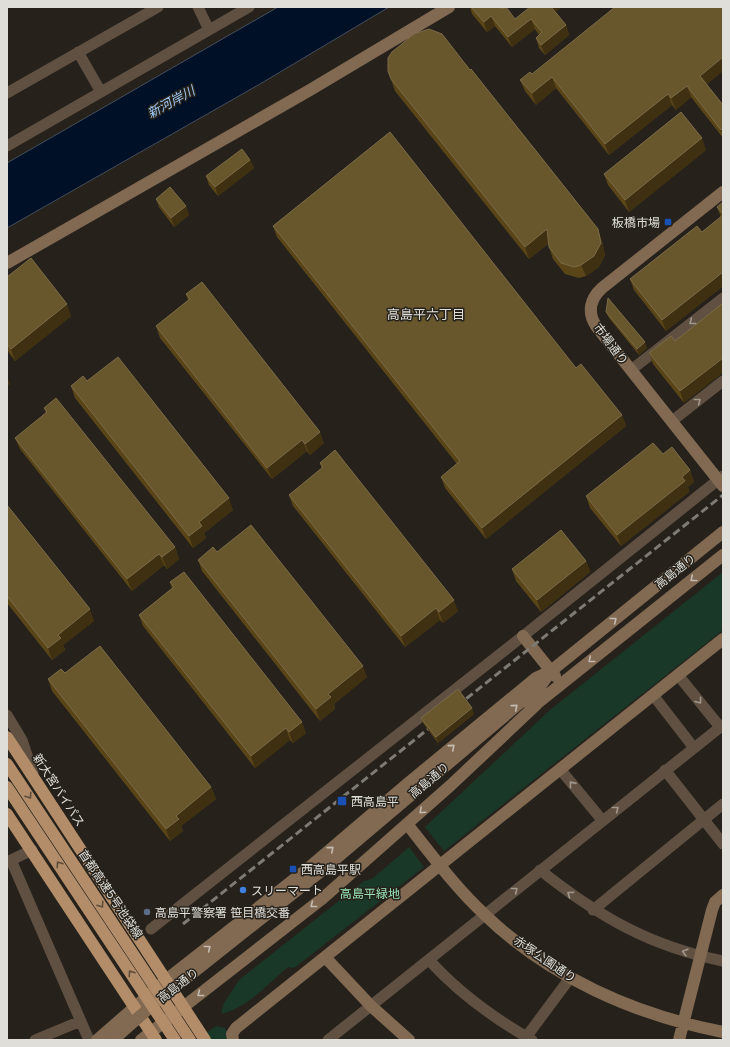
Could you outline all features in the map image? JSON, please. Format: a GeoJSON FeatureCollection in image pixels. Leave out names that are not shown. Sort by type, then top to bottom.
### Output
{"type":"FeatureCollection","features":[{"type":"Feature","properties":{"kind":"highway","name":"新大宮バイパス"},"geometry":{"type":"LineString","coordinates":[[7,737],[205,1040]]}},
{"type":"Feature","properties":{"kind":"highway","name":"首都高速5号池袋線"},"geometry":{"type":"LineString","coordinates":[[7,764],[190,1040]]}},
{"type":"Feature","properties":{"kind":"highway"},"geometry":{"type":"LineString","coordinates":[[7,787],[176,1040]]}},
{"type":"Feature","properties":{"kind":"highway"},"geometry":{"type":"LineString","coordinates":[[7,814],[134,1007],[149,1037]]}},
{"type":"Feature","properties":{"kind":"main road"},"geometry":{"type":"LineString","coordinates":[[7,263],[310,90],[449,7]]}},
{"type":"Feature","properties":{"kind":"main road","name":"市場通り"},"geometry":{"type":"LineString","coordinates":[[721,481],[593,321],[590,309],[593,298],[602,288],[723,192]]}},
{"type":"Feature","properties":{"kind":"main road","name":"高島通り"},"geometry":{"type":"LineString","coordinates":[[113,1040],[156,1002],[328,871],[541,685],[551,671],[723,532]]}},
{"type":"Feature","properties":{"kind":"main road","name":"高島通り"},"geometry":{"type":"LineString","coordinates":[[123,1040],[477,747],[536,705],[723,554]]}},
{"type":"Feature","properties":{"kind":"main road"},"geometry":{"type":"LineString","coordinates":[[523,636],[561,684]]}},
{"type":"Feature","properties":{"kind":"main road"},"geometry":{"type":"LineString","coordinates":[[233,1040],[232,1034],[236,1028],[723,639]]}},
{"type":"Feature","properties":{"kind":"main road"},"geometry":{"type":"LineString","coordinates":[[97,1040],[166,980],[306,870],[407,784],[536,678],[551,671]]}},
{"type":"Feature","properties":{"kind":"main road"},"geometry":{"type":"LineString","coordinates":[[149,1037],[183,1006],[324,898],[483,756],[536,705]]}},
{"type":"Feature","properties":{"kind":"main road","name":"赤塚公園通り"},"geometry":{"type":"LineString","coordinates":[[407,824],[439,865],[485,915],[526,949],[570,978],[617,1001],[683,1024],[723,1032]]}},
{"type":"Feature","properties":{"kind":"main road"},"geometry":{"type":"LineString","coordinates":[[679,1040],[712,910],[715,902],[723,895]]}},
{"type":"Feature","properties":{"kind":"main road"},"geometry":{"type":"LineString","coordinates":[[325,957],[371,1006],[409,1040]]}},
{"type":"Feature","properties":{"kind":"street"},"geometry":{"type":"LineString","coordinates":[[134,7],[140,17]]}},
{"type":"Feature","properties":{"kind":"street"},"geometry":{"type":"LineString","coordinates":[[7,93],[158,7]]}},
{"type":"Feature","properties":{"kind":"street"},"geometry":{"type":"LineString","coordinates":[[198,7],[209,30]]}},
{"type":"Feature","properties":{"kind":"street"},"geometry":{"type":"LineString","coordinates":[[7,146],[249,7]]}},
{"type":"Feature","properties":{"kind":"street"},"geometry":{"type":"LineString","coordinates":[[78,52],[101,92]]}},
{"type":"Feature","properties":{"kind":"street"},"geometry":{"type":"LineString","coordinates":[[631,370],[723,298]]}},
{"type":"Feature","properties":{"kind":"street"},"geometry":{"type":"LineString","coordinates":[[672,421],[723,381]]}},
{"type":"Feature","properties":{"kind":"street"},"geometry":{"type":"LineString","coordinates":[[151,929],[721,481]]}},
{"type":"Feature","properties":{"kind":"street"},"geometry":{"type":"LineString","coordinates":[[328,1040],[721,726],[678,675]]}},
{"type":"Feature","properties":{"kind":"street"},"geometry":{"type":"LineString","coordinates":[[653,695],[694,748]]}},
{"type":"Feature","properties":{"kind":"street"},"geometry":{"type":"LineString","coordinates":[[7,715],[22,740],[35,779]]}},
{"type":"Feature","properties":{"kind":"street"},"geometry":{"type":"LineString","coordinates":[[560,769],[602,820]]}},
{"type":"Feature","properties":{"kind":"street"},"geometry":{"type":"LineString","coordinates":[[665,770],[723,844]]}},
{"type":"Feature","properties":{"kind":"street"},"geometry":{"type":"LineString","coordinates":[[593,910],[723,804]]}},
{"type":"Feature","properties":{"kind":"street"},"geometry":{"type":"LineString","coordinates":[[32,850],[9,861],[89,1040]]}},
{"type":"Feature","properties":{"kind":"street"},"geometry":{"type":"LineString","coordinates":[[540,870],[593,910],[648,939],[700,956],[723,961]]}},
{"type":"Feature","properties":{"kind":"street"},"geometry":{"type":"LineString","coordinates":[[429,960],[457,987],[479,1005],[527,1039],[570,978]]}},
{"type":"Feature","properties":{"kind":"street"},"geometry":{"type":"LineString","coordinates":[[35,1040],[81,1021]]}},
{"type":"Feature","properties":{"kind":"green space"},"geometry":{"type":"Polygon","coordinates":[[[723,572],[723,630],[444,851],[425,827],[550,710],[723,572]]]}},
{"type":"Feature","properties":{"kind":"green space","name":"高島平緑地"},"geometry":{"type":"Polygon","coordinates":[[[409,847],[424,867],[294,968],[288,967],[265,988],[240,1007],[221,1014],[224,1003],[239,980],[364,881],[372,879],[409,847]]]}},
{"type":"Feature","properties":{"kind":"green space"},"geometry":{"type":"Polygon","coordinates":[[[216,1026],[225,1028],[232,1040],[211,1040],[206,1033],[216,1026]]]}},
{"type":"Feature","properties":{"kind":"water","name":"新河岸川"},"geometry":{"type":"Polygon","coordinates":[[[278,7],[389,7],[260,84],[7,228],[7,163],[278,7]]]}},
{"type":"Feature","properties":{"kind":"building"},"geometry":{"type":"Polygon","coordinates":[[[471,7],[500,7],[502,9],[506,7],[515,19],[530,7],[551,7],[566,25],[541,45],[536,38],[542,32],[531,19],[508,37],[491,16],[484,22],[471,7]]]}},
{"type":"Feature","properties":{"kind":"building"},"geometry":{"type":"Polygon","coordinates":[[[615,7],[723,7],[723,57],[700,76],[723,105],[723,128],[721,130],[687,86],[671,98],[668,94],[605,144],[552,77],[532,93],[520,80],[530,72],[532,74],[615,7]]]}},
{"type":"Feature","properties":{"kind":"building"},"geometry":{"type":"Polygon","coordinates":[[[429,29],[442,34],[598,229],[601,243],[594,256],[581,265],[574,267],[561,263],[549,247],[547,229],[525,247],[391,79],[388,71],[388,58],[392,52],[414,34],[429,29]]]}},
{"type":"Feature","properties":{"kind":"building"},"geometry":{"type":"Polygon","coordinates":[[[681,112],[702,138],[625,200],[604,174],[681,112]]]}},
{"type":"Feature","properties":{"kind":"building"},"geometry":{"type":"Polygon","coordinates":[[[390,132],[576,368],[581,364],[622,415],[482,528],[441,477],[460,461],[273,226],[390,132]]]}},
{"type":"Feature","properties":{"kind":"building"},"geometry":{"type":"Polygon","coordinates":[[[242,149],[250,160],[215,187],[206,176],[242,149]]]}},
{"type":"Feature","properties":{"kind":"building"},"geometry":{"type":"Polygon","coordinates":[[[170,187],[186,206],[171,218],[156,199],[170,187]]]}},
{"type":"Feature","properties":{"kind":"building"},"geometry":{"type":"Polygon","coordinates":[[[723,202],[723,214],[717,207],[723,202]]]}},
{"type":"Feature","properties":{"kind":"building"},"geometry":{"type":"Polygon","coordinates":[[[723,215],[723,272],[662,320],[630,279],[697,226],[702,232],[723,215]]]}},
{"type":"Feature","properties":{"kind":"building"},"geometry":{"type":"Polygon","coordinates":[[[31,258],[67,304],[11,349],[7,344],[7,277],[31,258]]]}},
{"type":"Feature","properties":{"kind":"building"},"geometry":{"type":"Polygon","coordinates":[[[202,282],[320,432],[305,444],[302,440],[267,468],[156,326],[190,299],[186,294],[202,282]]]}},
{"type":"Feature","properties":{"kind":"building"},"geometry":{"type":"Polygon","coordinates":[[[608,298],[645,342],[637,349],[606,312],[608,298]]]}},
{"type":"Feature","properties":{"kind":"building"},"geometry":{"type":"Polygon","coordinates":[[[723,303],[723,358],[680,391],[649,353],[671,336],[675,341],[723,303]]]}},
{"type":"Feature","properties":{"kind":"building"},"geometry":{"type":"Polygon","coordinates":[[[118,357],[229,498],[199,522],[202,526],[189,536],[71,386],[83,376],[87,381],[118,357]]]}},
{"type":"Feature","properties":{"kind":"building"},"geometry":{"type":"Polygon","coordinates":[[[56,398],[175,547],[162,557],[159,554],[127,579],[15,438],[47,412],[44,408],[56,398]]]}},
{"type":"Feature","properties":{"kind":"building"},"geometry":{"type":"Polygon","coordinates":[[[653,443],[663,454],[672,447],[690,470],[682,477],[685,481],[617,535],[586,496],[653,443]]]}},
{"type":"Feature","properties":{"kind":"building"},"geometry":{"type":"Polygon","coordinates":[[[335,450],[454,600],[439,612],[436,608],[401,636],[289,495],[323,467],[320,463],[335,450]]]}},
{"type":"Feature","properties":{"kind":"building"},"geometry":{"type":"Polygon","coordinates":[[[7,505],[90,609],[58,635],[61,638],[48,648],[7,596],[7,505]]]}},
{"type":"Feature","properties":{"kind":"building"},"geometry":{"type":"Polygon","coordinates":[[[251,525],[363,666],[328,694],[331,697],[316,709],[198,560],[213,547],[217,552],[251,525]]]}},
{"type":"Feature","properties":{"kind":"building"},"geometry":{"type":"Polygon","coordinates":[[[561,530],[586,561],[537,600],[512,569],[561,530]]]}},
{"type":"Feature","properties":{"kind":"building"},"geometry":{"type":"Polygon","coordinates":[[[184,572],[302,722],[289,732],[286,728],[251,756],[139,615],[174,587],[170,582],[184,572]]]}},
{"type":"Feature","properties":{"kind":"building"},"geometry":{"type":"Polygon","coordinates":[[[100,646],[211,787],[176,816],[179,819],[166,829],[48,679],[61,669],[65,673],[100,646]]]}},
{"type":"Feature","properties":{"kind":"building"},"geometry":{"type":"Polygon","coordinates":[[[458,689],[472,708],[436,737],[421,718],[458,689]]]}},
{"type":"Feature","properties":{"kind":"railway"},"geometry":{"type":"LineString","coordinates":[[457,706],[723,495]]}},
{"type":"Feature","properties":{"kind":"railway"},"geometry":{"type":"LineString","coordinates":[[183,924],[437,722]]}},
{"type":"Feature","properties":{"kind":"place","name":"板橋市場"},"geometry":{"type":"Point","coordinates":[668,222]}},
{"type":"Feature","properties":{"kind":"place","name":"西高島平"},"geometry":{"type":"Point","coordinates":[342,801]}},
{"type":"Feature","properties":{"kind":"place","name":"西高島平駅"},"geometry":{"type":"Point","coordinates":[293,869]}},
{"type":"Feature","properties":{"kind":"place","name":"スリーマート"},"geometry":{"type":"Point","coordinates":[243,890]}},
{"type":"Feature","properties":{"kind":"place","name":"高島平警察署 笹目橋交番"},"geometry":{"type":"Point","coordinates":[147,912]}},
{"type":"Feature","properties":{"kind":"district","name":"高島平六丁目"},"geometry":{"type":"Point","coordinates":[426,314]}}]}
